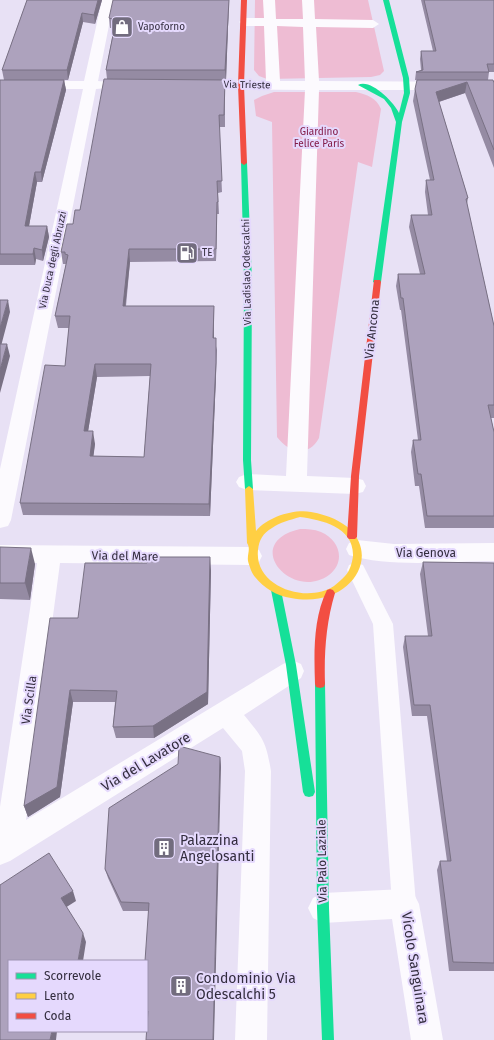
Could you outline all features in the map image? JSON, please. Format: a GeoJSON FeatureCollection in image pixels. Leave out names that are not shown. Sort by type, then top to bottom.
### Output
{"type":"FeatureCollection","features":[{"type":"Feature","properties":{"kind":"street","name":"Via Duca degli Abruzzi"},"geometry":{"type":"LineString","coordinates":[[0,520],[89,85],[108,0]]}},
{"type":"Feature","properties":{"kind":"street","name":"Via Ladislao Odescalchi"},"geometry":{"type":"LineString","coordinates":[[244,0],[245,22],[241,85],[248,280],[247,482],[251,550]]}},
{"type":"Feature","properties":{"kind":"street"},"geometry":{"type":"LineString","coordinates":[[269,0],[273,82]]}},
{"type":"Feature","properties":{"kind":"street"},"geometry":{"type":"LineString","coordinates":[[296,484],[312,86],[312,54],[308,0]]}},
{"type":"Feature","properties":{"kind":"street","name":"Via Ancona"},"geometry":{"type":"LineString","coordinates":[[355,552],[354,486],[383,229],[399,122],[405,104],[407,85],[386,0]]}},
{"type":"Feature","properties":{"kind":"street"},"geometry":{"type":"LineString","coordinates":[[245,22],[373,24]]}},
{"type":"Feature","properties":{"kind":"street","name":"Via Trieste"},"geometry":{"type":"LineString","coordinates":[[185,84],[494,86]]}},
{"type":"Feature","properties":{"kind":"street"},"geometry":{"type":"LineString","coordinates":[[0,85],[113,85]]}},
{"type":"Feature","properties":{"kind":"street"},"geometry":{"type":"LineString","coordinates":[[361,85],[378,92],[390,101],[396,110],[399,122]]}},
{"type":"Feature","properties":{"kind":"street"},"geometry":{"type":"LineString","coordinates":[[247,482],[354,486]]}},
{"type":"Feature","properties":{"kind":"street"},"geometry":{"type":"LineString","coordinates":[[300,514],[318,516],[332,520],[342,527],[355,552],[348,581],[330,593],[309,598],[293,596],[276,590],[263,582],[255,572],[251,550],[260,531],[270,522],[285,516],[300,514]]}},
{"type":"Feature","properties":{"kind":"street","name":"Via del Mare"},"geometry":{"type":"LineString","coordinates":[[0,554],[50,555],[251,550]]}},
{"type":"Feature","properties":{"kind":"street","name":"Via Genova"},"geometry":{"type":"LineString","coordinates":[[355,552],[394,554],[494,552]]}},
{"type":"Feature","properties":{"kind":"street","name":"Via Scilla"},"geometry":{"type":"LineString","coordinates":[[4,848],[50,555]]}},
{"type":"Feature","properties":{"kind":"street"},"geometry":{"type":"LineString","coordinates":[[276,590],[292,671],[310,800]]}},
{"type":"Feature","properties":{"kind":"street","name":"Via Palo Laziale"},"geometry":{"type":"LineString","coordinates":[[323,908],[319,642],[322,618],[330,593]]}},
{"type":"Feature","properties":{"kind":"street","name":"Via del Lavatore"},"geometry":{"type":"LineString","coordinates":[[4,848],[226,713],[292,671]]}},
{"type":"Feature","properties":{"kind":"street"},"geometry":{"type":"LineString","coordinates":[[226,713],[254,747],[258,770],[251,1040]]}},
{"type":"Feature","properties":{"kind":"street","name":"Via Palo Laziale"},"geometry":{"type":"LineString","coordinates":[[312,816],[323,908]]}},
{"type":"Feature","properties":{"kind":"street","name":"Vicolo Sanguinara"},"geometry":{"type":"LineString","coordinates":[[323,908],[404,904],[427,1040]]}},
{"type":"Feature","properties":{"kind":"street"},"geometry":{"type":"LineString","coordinates":[[323,908],[328,1040]]}},
{"type":"Feature","properties":{"kind":"lane"},"geometry":{"type":"LineString","coordinates":[[355,552],[383,624],[404,904]]}},
{"type":"Feature","properties":{"kind":"green space"},"geometry":{"type":"Polygon","coordinates":[[[255,0],[368,0],[384,71],[380,75],[371,77],[267,79],[259,76],[254,70],[255,0]]]}},
{"type":"Feature","properties":{"kind":"green space","name":"Giardino Felice Paris"},"geometry":{"type":"Polygon","coordinates":[[[274,92],[356,92],[374,99],[381,109],[372,167],[358,162],[319,438],[315,444],[304,451],[293,450],[287,447],[277,437],[272,122],[256,116],[254,100],[274,92]]]}},
{"type":"Feature","properties":{"kind":"green space"},"geometry":{"type":"Polygon","coordinates":[[[300,529],[321,532],[333,540],[339,558],[338,564],[329,575],[315,581],[300,581],[288,576],[278,567],[273,557],[274,546],[283,536],[300,529]]]}},
{"type":"Feature","properties":{"kind":"building"},"geometry":{"type":"Polygon","coordinates":[[[27,0],[98,0],[94,15],[82,13],[67,70],[2,70],[27,0]]]}},
{"type":"Feature","properties":{"kind":"building"},"geometry":{"type":"Polygon","coordinates":[[[113,0],[229,0],[225,70],[106,70],[116,20],[109,18],[113,0]]]}},
{"type":"Feature","properties":{"kind":"building"},"geometry":{"type":"Polygon","coordinates":[[[424,0],[494,0],[494,64],[487,64],[489,72],[416,72],[423,70],[421,51],[436,51],[424,0]]]}},
{"type":"Feature","properties":{"kind":"building"},"geometry":{"type":"Polygon","coordinates":[[[104,79],[225,80],[224,115],[219,115],[222,181],[217,181],[218,202],[216,249],[129,249],[123,306],[214,306],[213,338],[216,338],[216,363],[209,504],[20,503],[45,365],[65,366],[70,316],[55,316],[68,255],[65,254],[65,252],[61,252],[67,224],[73,224],[75,210],[80,210],[104,79]],[[95,364],[84,431],[93,431],[90,456],[144,457],[151,364],[95,364]]]}},
{"type":"Feature","properties":{"kind":"building"},"geometry":{"type":"Polygon","coordinates":[[[0,80],[64,80],[41,172],[35,172],[25,226],[47,226],[42,250],[34,248],[33,254],[0,254],[0,80]]]}},
{"type":"Feature","properties":{"kind":"building"},"geometry":{"type":"Polygon","coordinates":[[[417,80],[493,80],[494,83],[494,150],[467,82],[436,92],[468,198],[466,199],[494,326],[494,405],[488,405],[494,432],[494,516],[427,516],[421,474],[418,474],[413,440],[421,440],[403,298],[401,298],[398,274],[425,274],[411,215],[432,215],[426,180],[434,180],[415,89],[417,80]]]}},
{"type":"Feature","properties":{"kind":"building"},"geometry":{"type":"Polygon","coordinates":[[[0,300],[8,300],[0,328],[0,300]]]}},
{"type":"Feature","properties":{"kind":"building"},"geometry":{"type":"Polygon","coordinates":[[[0,344],[7,344],[0,370],[0,344]]]}},
{"type":"Feature","properties":{"kind":"building"},"geometry":{"type":"Polygon","coordinates":[[[0,547],[31,548],[25,583],[0,583],[0,547]]]}},
{"type":"Feature","properties":{"kind":"building"},"geometry":{"type":"Polygon","coordinates":[[[148,557],[210,557],[207,692],[153,726],[113,727],[117,691],[70,690],[57,787],[24,806],[50,618],[78,618],[85,563],[147,563],[148,557]]]}},
{"type":"Feature","properties":{"kind":"building"},"geometry":{"type":"Polygon","coordinates":[[[423,562],[494,563],[494,963],[453,962],[440,861],[451,861],[430,705],[414,705],[405,636],[432,636],[423,562]]]}},
{"type":"Feature","properties":{"kind":"building","name":"Palazzina Angelosanti"},"geometry":{"type":"Polygon","coordinates":[[[179,746],[220,757],[213,1040],[146,1040],[147,1032],[148,1032],[148,960],[145,960],[149,903],[121,902],[105,869],[109,808],[178,764],[179,746]]]}},
{"type":"Feature","properties":{"kind":"building"},"geometry":{"type":"Polygon","coordinates":[[[49,853],[73,891],[61,898],[83,933],[78,960],[8,960],[8,1032],[52,1032],[50,1040],[0,1040],[0,885],[49,853]]]}},
{"type":"Feature","properties":{"kind":"traffic: fast"},"geometry":{"type":"LineString","coordinates":[[377,282],[399,122],[407,93],[406,78],[386,0]]}},
{"type":"Feature","properties":{"kind":"traffic: fast"},"geometry":{"type":"LineString","coordinates":[[361,85],[386,98],[394,108],[399,122]]}},
{"type":"Feature","properties":{"kind":"traffic: fast"},"geometry":{"type":"LineString","coordinates":[[244,163],[248,280],[247,460],[249,489]]}},
{"type":"Feature","properties":{"kind":"traffic: fast"},"geometry":{"type":"LineString","coordinates":[[276,590],[291,665],[309,792]]}},
{"type":"Feature","properties":{"kind":"traffic: fast"},"geometry":{"type":"LineString","coordinates":[[320,684],[323,908],[328,1040]]}},
{"type":"Feature","properties":{"kind":"traffic: slow"},"geometry":{"type":"LineString","coordinates":[[249,489],[252,543]]}},
{"type":"Feature","properties":{"kind":"traffic: slow"},"geometry":{"type":"LineString","coordinates":[[300,514],[327,519],[343,527],[350,533],[357,550],[356,563],[351,576],[338,589],[321,595],[303,597],[285,593],[270,586],[258,574],[252,560],[254,543],[257,536],[268,526],[277,521],[300,514]]}},
{"type":"Feature","properties":{"kind":"traffic: jam"},"geometry":{"type":"LineString","coordinates":[[244,0],[241,85],[244,163]]}},
{"type":"Feature","properties":{"kind":"traffic: jam"},"geometry":{"type":"LineString","coordinates":[[352,537],[355,476],[377,282]]}},
{"type":"Feature","properties":{"kind":"traffic: jam"},"geometry":{"type":"LineString","coordinates":[[320,684],[320,638],[326,605],[330,593]]}},
{"type":"Feature","properties":{"kind":"place","name":"Vapoforno"},"geometry":{"type":"Point","coordinates":[122,27]}},
{"type":"Feature","properties":{"kind":"place","name":"TE"},"geometry":{"type":"Point","coordinates":[187,253]}},
{"type":"Feature","properties":{"kind":"place","name":"Palazzina Angelosanti"},"geometry":{"type":"Point","coordinates":[164,848]}},
{"type":"Feature","properties":{"kind":"place","name":"Condominio Via Odescalchi 5"},"geometry":{"type":"Point","coordinates":[181,986]}}]}
